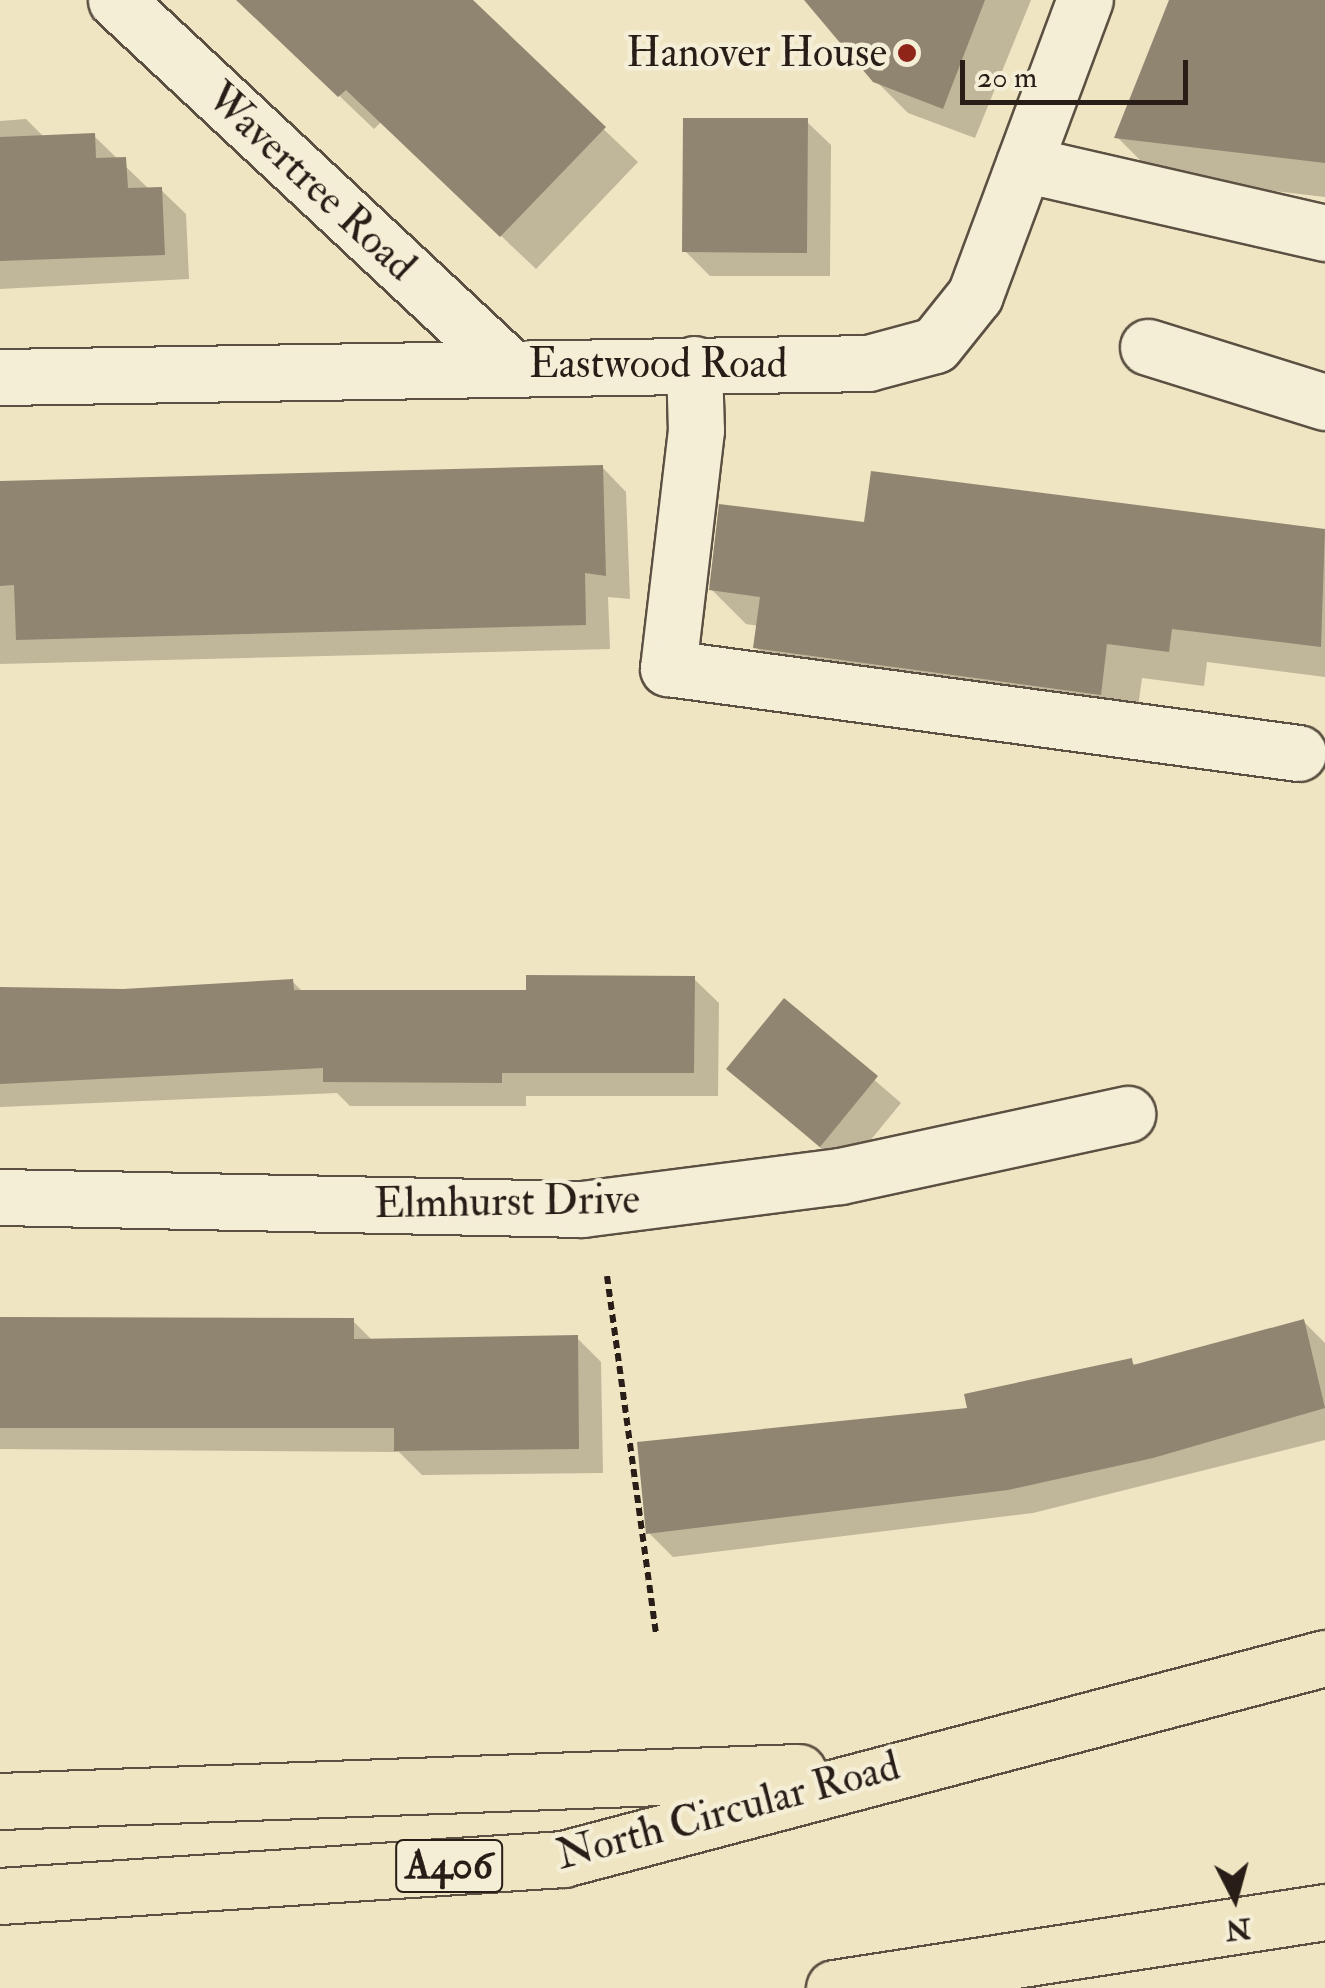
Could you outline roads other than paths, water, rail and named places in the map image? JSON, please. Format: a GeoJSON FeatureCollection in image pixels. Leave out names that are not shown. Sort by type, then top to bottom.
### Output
{"type":"FeatureCollection","features":[{"type":"Feature","properties":{"kind":"highway","name":"North Circular Road"},"geometry":{"type":"LineString","coordinates":[[0,1896],[563,1859],[886,1769],[1325,1658]]}},
{"type":"Feature","properties":{"kind":"highway","name":"A406"},"geometry":{"type":"LineString","coordinates":[[0,1801],[886,1769]]}},
{"type":"Feature","properties":{"kind":"highway"},"geometry":{"type":"LineString","coordinates":[[857,1987],[1325,1912]]}},
{"type":"Feature","properties":{"kind":"street","name":"Wavertree Road"},"geometry":{"type":"LineString","coordinates":[[116,0],[506,364]]}},
{"type":"Feature","properties":{"kind":"street","name":"Eastwood Road"},"geometry":{"type":"LineString","coordinates":[[0,377],[506,364],[868,363],[935,345],[975,295],[1085,0]]}},
{"type":"Feature","properties":{"kind":"street"},"geometry":{"type":"LineString","coordinates":[[1024,164],[1325,233]]}},
{"type":"Feature","properties":{"kind":"street"},"geometry":{"type":"LineString","coordinates":[[1148,346],[1325,402]]}},
{"type":"Feature","properties":{"kind":"street"},"geometry":{"type":"LineString","coordinates":[[694,364],[696,430],[668,668],[1298,752]]}},
{"type":"Feature","properties":{"kind":"street","name":"Elmhurst Drive"},"geometry":{"type":"LineString","coordinates":[[0,1197],[582,1209],[840,1176],[1126,1114]]}},
{"type":"Feature","properties":{"kind":"place","name":"Hanover House"},"geometry":{"type":"Point","coordinates":[907,53]}}]}
